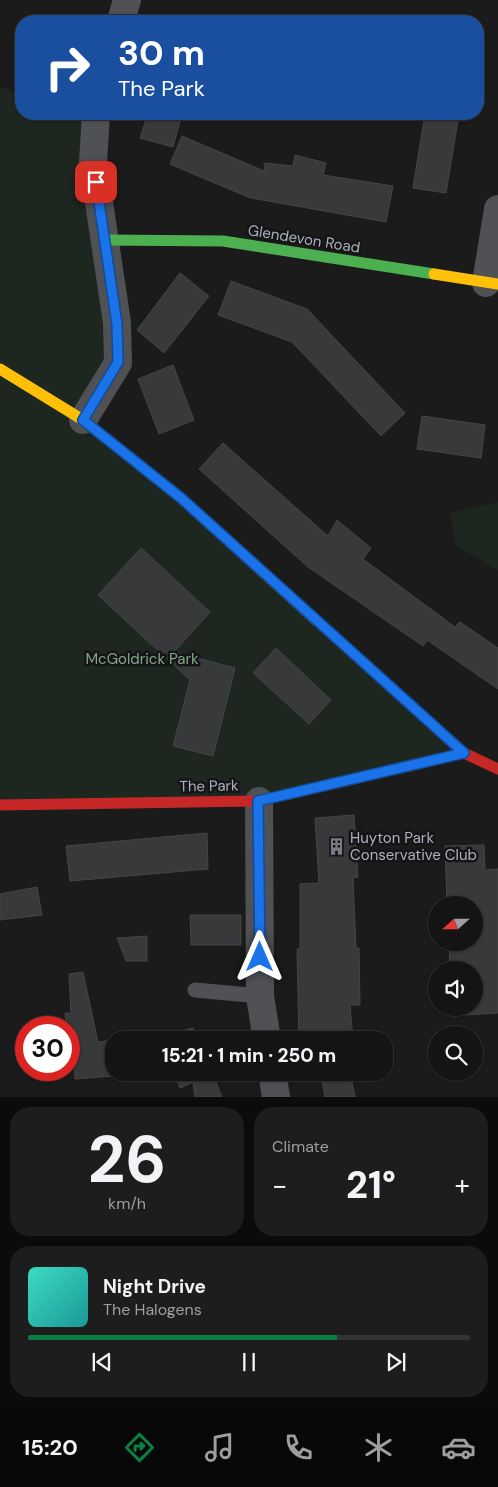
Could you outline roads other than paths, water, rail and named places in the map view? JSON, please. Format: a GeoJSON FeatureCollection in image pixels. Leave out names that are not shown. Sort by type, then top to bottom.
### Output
{"type":"FeatureCollection","features":[{"type":"Feature","properties":{"kind":"street"},"geometry":{"type":"LineString","coordinates":[[123,15],[127,0]]}},
{"type":"Feature","properties":{"kind":"street"},"geometry":{"type":"LineString","coordinates":[[83,420],[118,362],[117,324],[93,162],[96,120]]}},
{"type":"Feature","properties":{"kind":"street"},"geometry":{"type":"LineString","coordinates":[[492,284],[498,208]]}},
{"type":"Feature","properties":{"kind":"street","name":"Glendevon Road"},"geometry":{"type":"LineString","coordinates":[[105,240],[223,241],[492,284]]}},
{"type":"Feature","properties":{"kind":"street"},"geometry":{"type":"LineString","coordinates":[[0,369],[83,420],[181,498],[464,753],[498,769]]}},
{"type":"Feature","properties":{"kind":"street","name":"The Park"},"geometry":{"type":"LineString","coordinates":[[0,805],[258,801],[464,753]]}},
{"type":"Feature","properties":{"kind":"street"},"geometry":{"type":"LineString","coordinates":[[258,801],[260,996],[266,1031]]}},
{"type":"Feature","properties":{"kind":"street"},"geometry":{"type":"LineString","coordinates":[[273,1081],[276,1097]]}},
{"type":"Feature","properties":{"kind":"lane"},"geometry":{"type":"LineString","coordinates":[[195,990],[260,996]]}},
{"type":"Feature","properties":{"kind":"place","name":"Huyton Park Conservative Club"},"geometry":{"type":"Point","coordinates":[336,847]}},
{"type":"Feature","properties":{"kind":"park label","name":"McGoldrick Park"},"geometry":{"type":"Point","coordinates":[142,659]}}]}
